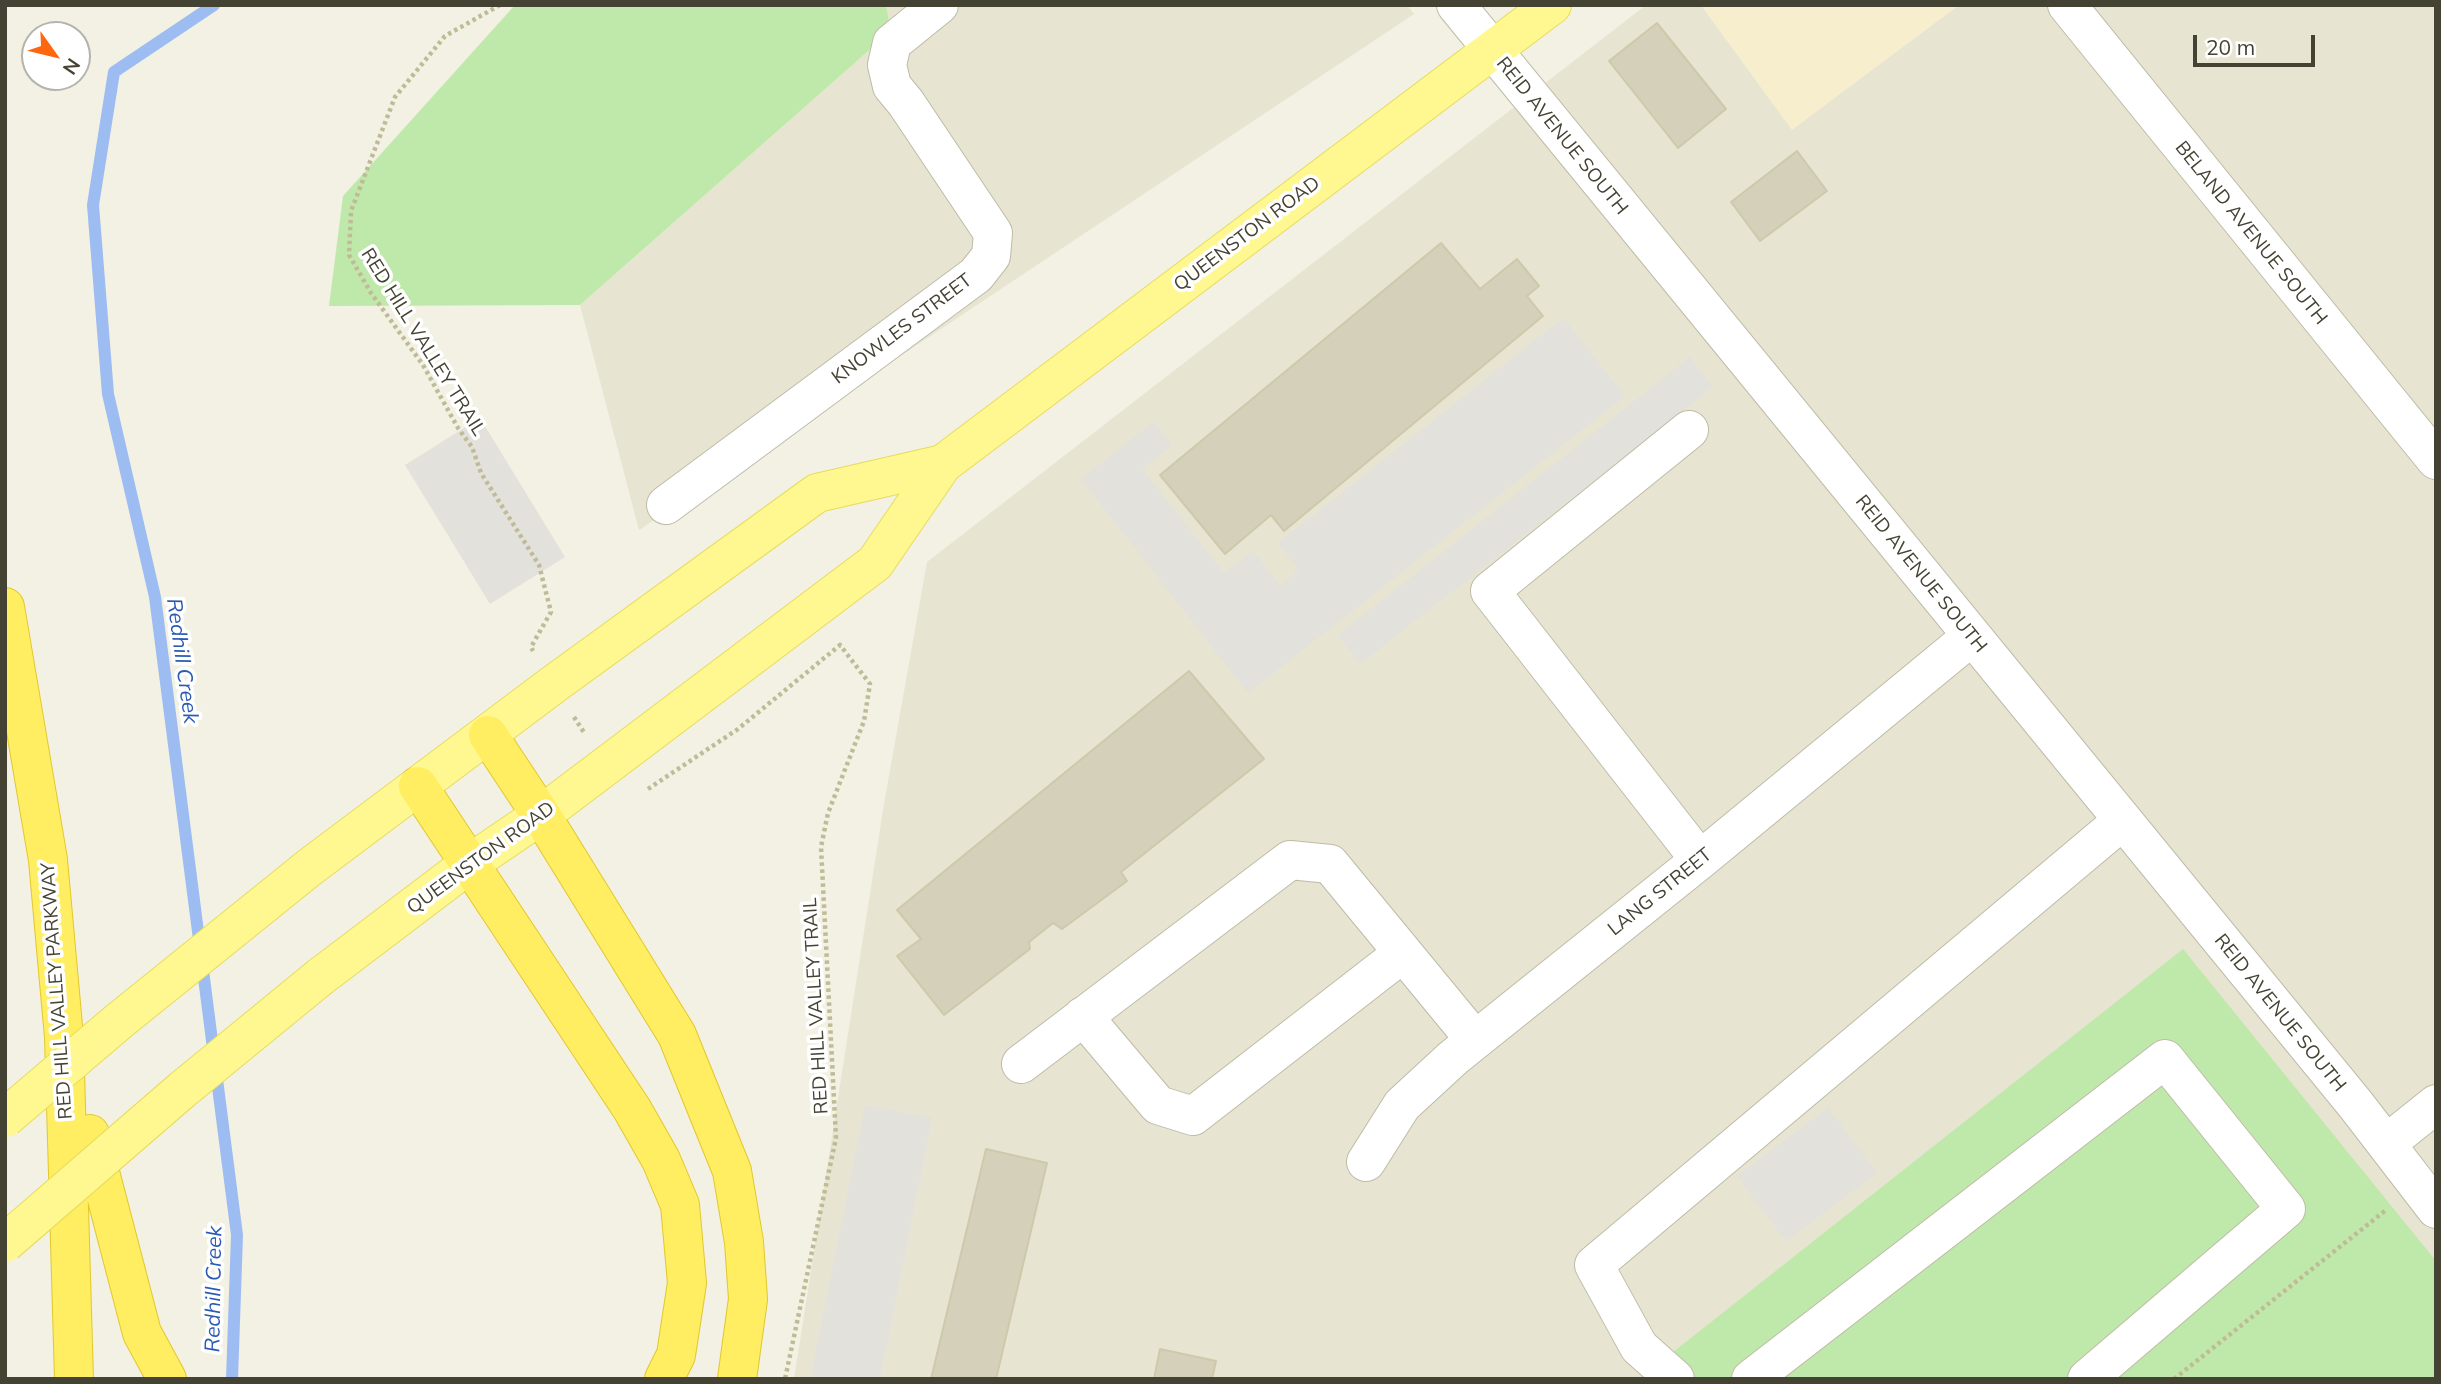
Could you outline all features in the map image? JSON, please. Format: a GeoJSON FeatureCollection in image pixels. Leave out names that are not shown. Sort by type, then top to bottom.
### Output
{"type":"FeatureCollection","features":[{"type":"Feature","properties":{"kind":"highway","name":"RED HILL VALLEY PARKWAY"},"geometry":{"type":"LineString","coordinates":[[5,607],[48,860],[64,1037],[74,1379]]}},
{"type":"Feature","properties":{"kind":"highway"},"geometry":{"type":"LineString","coordinates":[[488,735],[541,815],[677,1035],[732,1171],[744,1242],[748,1299],[737,1379]]}},
{"type":"Feature","properties":{"kind":"highway"},"geometry":{"type":"LineString","coordinates":[[418,786],[632,1110],[661,1160],[680,1205],[687,1283],[676,1355],[664,1379]]}},
{"type":"Feature","properties":{"kind":"highway"},"geometry":{"type":"LineString","coordinates":[[64,1037],[142,1333],[167,1379]]}},
{"type":"Feature","properties":{"kind":"main road","name":"QUEENSTON ROAD"},"geometry":{"type":"LineString","coordinates":[[5,1243],[182,1090],[320,977],[469,864],[541,815],[875,563],[943,464],[1552,5]]}},
{"type":"Feature","properties":{"kind":"main road","name":"QUEENSTON ROAD"},"geometry":{"type":"LineString","coordinates":[[5,1118],[119,1021],[310,867],[817,492],[943,464]]}},
{"type":"Feature","properties":{"kind":"street","name":"KNOWLES STREET"},"geometry":{"type":"LineString","coordinates":[[666,505],[976,275],[991,256],[993,233],[906,103],[891,86],[887,65],[892,43],[939,5]]}},
{"type":"Feature","properties":{"kind":"street","name":"REID AVENUE SOUTH"},"geometry":{"type":"LineString","coordinates":[[1456,5],[2427,1197]]}},
{"type":"Feature","properties":{"kind":"street","name":"BELAND AVENUE SOUTH"},"geometry":{"type":"LineString","coordinates":[[2067,5],[2436,460]]}},
{"type":"Feature","properties":{"kind":"street"},"geometry":{"type":"LineString","coordinates":[[1689,430],[1490,591],[1700,860]]}},
{"type":"Feature","properties":{"kind":"street","name":"LANG STREET"},"geometry":{"type":"LineString","coordinates":[[1366,1162],[1402,1105],[1453,1058],[1700,860],[1972,636]]}},
{"type":"Feature","properties":{"kind":"street"},"geometry":{"type":"LineString","coordinates":[[1675,1379],[1639,1347],[1594,1265],[2122,821]]}},
{"type":"Feature","properties":{"kind":"street"},"geometry":{"type":"LineString","coordinates":[[1021,1064],[1290,860],[1330,864],[1475,1040]]}},
{"type":"Feature","properties":{"kind":"street"},"geometry":{"type":"LineString","coordinates":[[1083,1016],[1158,1105],[1193,1116],[1403,953]]}},
{"type":"Feature","properties":{"kind":"street"},"geometry":{"type":"LineString","coordinates":[[1751,1379],[2165,1059],[2286,1209],[2087,1379]]}},
{"type":"Feature","properties":{"kind":"street"},"geometry":{"type":"LineString","coordinates":[[2386,1144],[2436,1104]]}},
{"type":"Feature","properties":{"kind":"path","name":"RED HILL VALLEY TRAIL"},"geometry":{"type":"LineString","coordinates":[[500,5],[445,36],[395,97],[351,211],[349,255],[371,293],[423,365],[458,428],[472,447],[481,472],[539,565]]}},
{"type":"Feature","properties":{"kind":"path","name":"RED HILL VALLEY TRAIL"},"geometry":{"type":"LineString","coordinates":[[785,1379],[836,1138],[821,848],[828,813],[864,721],[870,684],[840,645]]}},
{"type":"Feature","properties":{"kind":"path"},"geometry":{"type":"LineString","coordinates":[[2174,1379],[2427,1197]]}},
{"type":"Feature","properties":{"kind":"shaded area"},"geometry":{"type":"Polygon","coordinates":[[[886,5],[1407,5],[1414,14],[639,530],[580,305],[891,31],[886,5]]]}},
{"type":"Feature","properties":{"kind":"shaded area"},"geometry":{"type":"Polygon","coordinates":[[[1646,5],[1701,5],[1792,129],[1959,5],[2436,5],[2436,1379],[794,1379],[884,804],[927,562],[1646,5]]]}},
{"type":"Feature","properties":{"kind":"shaded area"},"geometry":{"type":"Polygon","coordinates":[[[1701,5],[1959,5],[1792,130],[1701,5]]]}},
{"type":"Feature","properties":{"kind":"shaded area"},"geometry":{"type":"Polygon","coordinates":[[[1563,318],[1625,396],[1248,693],[1081,479],[1153,422],[1172,445],[1142,469],[1224,573],[1253,551],[1280,586],[1299,570],[1278,543],[1563,318]]]}},
{"type":"Feature","properties":{"kind":"shaded area"},"geometry":{"type":"Polygon","coordinates":[[[1690,357],[1713,387],[1360,664],[1338,635],[1690,357]]]}},
{"type":"Feature","properties":{"kind":"shaded area"},"geometry":{"type":"Polygon","coordinates":[[[480,418],[565,557],[490,604],[405,465],[480,418]]]}},
{"type":"Feature","properties":{"kind":"shaded area"},"geometry":{"type":"Polygon","coordinates":[[[865,1105],[932,1118],[880,1379],[810,1379],[865,1105]]]}},
{"type":"Feature","properties":{"kind":"shaded area"},"geometry":{"type":"Polygon","coordinates":[[[1828,1108],[1877,1173],[1786,1241],[1737,1176],[1828,1108]]]}},
{"type":"Feature","properties":{"kind":"green space"},"geometry":{"type":"Polygon","coordinates":[[[515,5],[886,5],[891,31],[580,305],[329,306],[343,196],[515,5]]]}},
{"type":"Feature","properties":{"kind":"green space"},"geometry":{"type":"Polygon","coordinates":[[[2183,949],[2436,1261],[2436,1379],[1639,1379],[2183,949]]]}},
{"type":"Feature","properties":{"kind":"building"},"geometry":{"type":"Polygon","coordinates":[[[1657,23],[1726,109],[1678,148],[1609,61],[1657,23]]]}},
{"type":"Feature","properties":{"kind":"building"},"geometry":{"type":"Polygon","coordinates":[[[1797,151],[1827,191],[1760,241],[1731,202],[1797,151]]]}},
{"type":"Feature","properties":{"kind":"building"},"geometry":{"type":"Polygon","coordinates":[[[1441,243],[1480,289],[1517,259],[1539,286],[1527,296],[1543,316],[1284,531],[1271,515],[1225,554],[1160,475],[1441,243]]]}},
{"type":"Feature","properties":{"kind":"building"},"geometry":{"type":"Polygon","coordinates":[[[1189,671],[1264,759],[1121,872],[1127,881],[1062,929],[1053,923],[1029,942],[1030,949],[944,1015],[897,956],[921,939],[897,910],[1189,671]]]}},
{"type":"Feature","properties":{"kind":"building"},"geometry":{"type":"Polygon","coordinates":[[[986,1149],[1047,1163],[996,1379],[931,1379],[986,1149]]]}},
{"type":"Feature","properties":{"kind":"building"},"geometry":{"type":"Polygon","coordinates":[[[1160,1349],[1216,1361],[1212,1379],[1154,1379],[1160,1349]]]}},
{"type":"Feature","properties":{"kind":"waterway","name":"Redhill Creek"},"geometry":{"type":"LineString","coordinates":[[214,5],[114,72],[93,205],[108,394],[155,597],[237,1235],[232,1379]]}}]}
